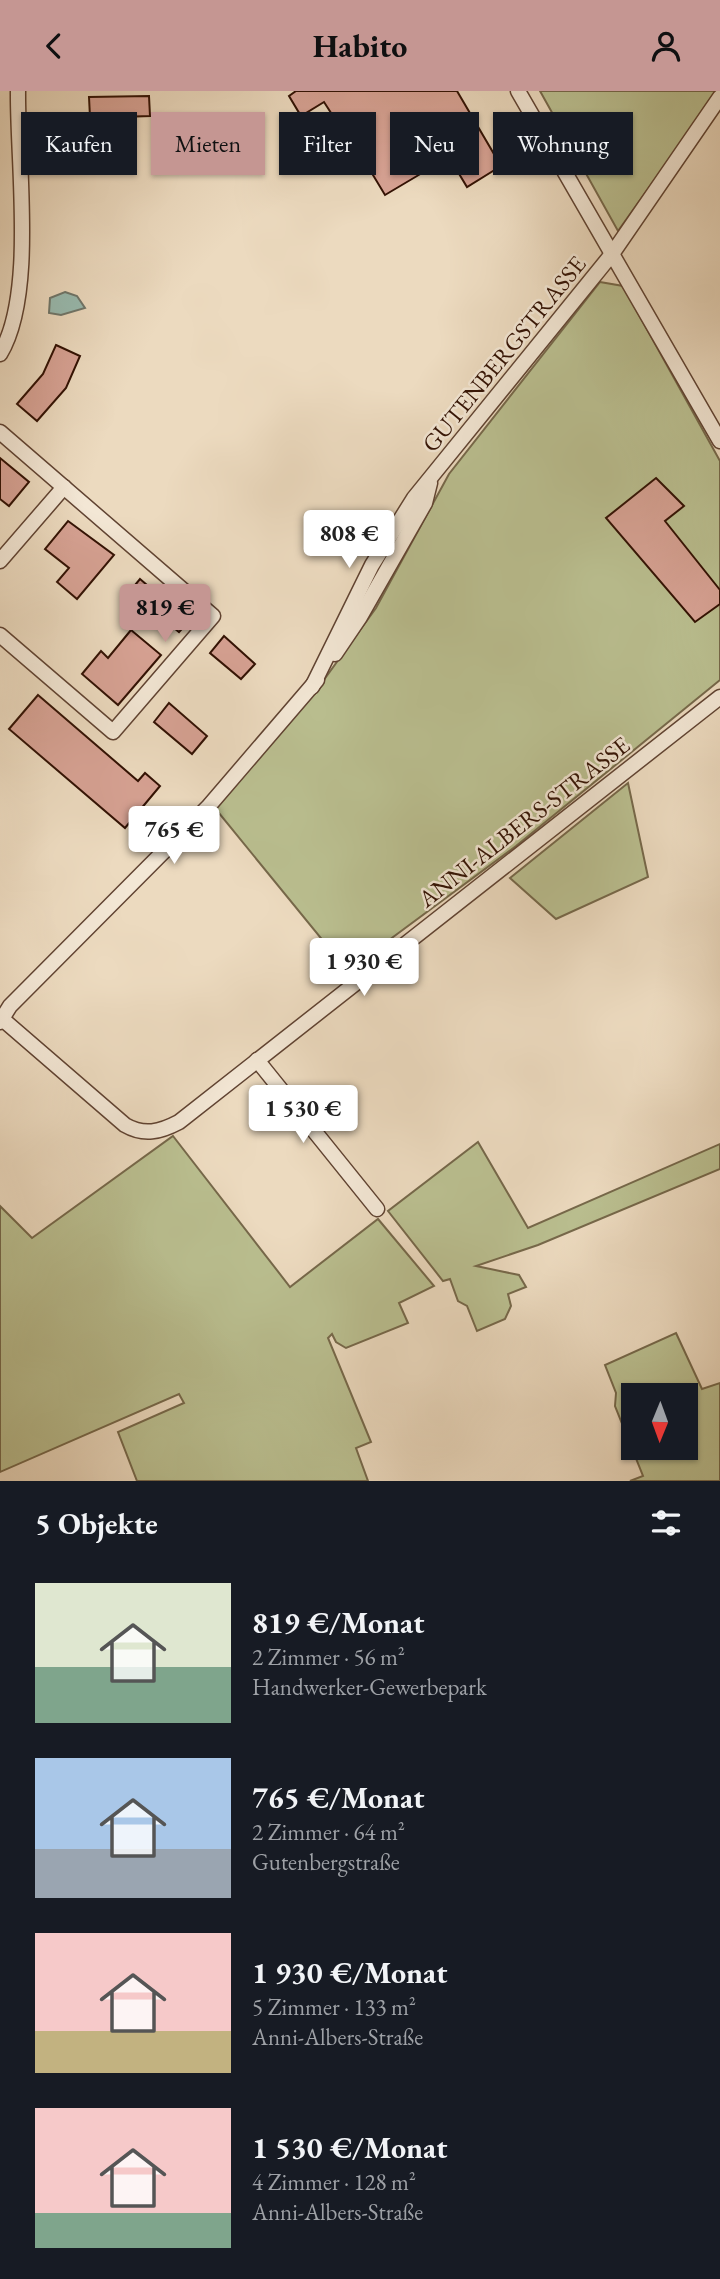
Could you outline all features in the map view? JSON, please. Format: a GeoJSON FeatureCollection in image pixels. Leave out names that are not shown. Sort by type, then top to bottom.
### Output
{"type":"FeatureCollection","features":[{"type":"Feature","properties":{"kind":"street"},"geometry":{"type":"LineString","coordinates":[[0,354],[11,332],[20,296],[18,91]]}},
{"type":"Feature","properties":{"kind":"street"},"geometry":{"type":"LineString","coordinates":[[517,91],[720,441]]}},
{"type":"Feature","properties":{"kind":"street","name":"GUTENBERGSTRASSE"},"geometry":{"type":"LineString","coordinates":[[1,1020],[10,1006],[208,807],[312,687],[372,565],[414,498],[430,482],[612,254],[720,97]]}},
{"type":"Feature","properties":{"kind":"street"},"geometry":{"type":"LineString","coordinates":[[0,432],[213,615],[113,732],[0,635]]}},
{"type":"Feature","properties":{"kind":"street"},"geometry":{"type":"LineString","coordinates":[[0,561],[64,487]]}},
{"type":"Feature","properties":{"kind":"street","name":"ANNI-ALBERS-STRASSE"},"geometry":{"type":"LineString","coordinates":[[1,1020],[136,1131],[163,1131],[179,1122],[720,697]]}},
{"type":"Feature","properties":{"kind":"street"},"geometry":{"type":"LineString","coordinates":[[257,1060],[377,1209]]}},
{"type":"Feature","properties":{"kind":"green space"},"geometry":{"type":"Polygon","coordinates":[[[540,91],[718,91],[618,231],[587,175],[633,175],[633,112],[552,112],[540,91]]]}},
{"type":"Feature","properties":{"kind":"green space"},"geometry":{"type":"Polygon","coordinates":[[[600,282],[623,286],[720,461],[720,680],[516,846],[358,963],[353,958],[342,964],[214,807],[315,692],[376,608],[449,474],[600,282]]]}},
{"type":"Feature","properties":{"kind":"green space"},"geometry":{"type":"Polygon","coordinates":[[[628,783],[648,877],[556,919],[510,878],[628,783]]]}},
{"type":"Feature","properties":{"kind":"green space"},"geometry":{"type":"Polygon","coordinates":[[[173,1136],[290,1287],[378,1219],[434,1286],[399,1303],[408,1323],[346,1348],[336,1342],[332,1334],[328,1338],[371,1442],[356,1448],[368,1481],[137,1481],[118,1432],[184,1403],[179,1394],[0,1472],[0,1206],[32,1238],[173,1136]]]}},
{"type":"Feature","properties":{"kind":"green space"},"geometry":{"type":"Polygon","coordinates":[[[478,1142],[528,1228],[720,1144],[720,1169],[538,1245],[476,1266],[519,1275],[526,1287],[508,1294],[511,1306],[505,1319],[477,1331],[467,1306],[458,1301],[450,1279],[443,1281],[388,1211],[478,1142]]]}},
{"type":"Feature","properties":{"kind":"green space"},"geometry":{"type":"Polygon","coordinates":[[[676,1333],[702,1389],[720,1383],[720,1481],[630,1481],[643,1476],[637,1460],[698,1460],[698,1383],[621,1383],[621,1421],[615,1406],[616,1393],[605,1365],[676,1333]]]}},
{"type":"Feature","properties":{"kind":"water"},"geometry":{"type":"Polygon","coordinates":[[[65,292],[77,296],[85,308],[61,315],[49,313],[50,298],[65,292]]]}},
{"type":"Feature","properties":{"kind":"building"},"geometry":{"type":"Polygon","coordinates":[[[296,91],[457,91],[469,112],[390,112],[390,175],[419,175],[385,195],[373,175],[376,175],[376,112],[330,112],[324,102],[308,112],[299,112],[289,96],[296,91]]]}},
{"type":"Feature","properties":{"kind":"building"},"geometry":{"type":"Polygon","coordinates":[[[149,96],[150,116],[137,116],[137,112],[90,112],[89,97],[149,96]]]}},
{"type":"Feature","properties":{"kind":"building"},"geometry":{"type":"Polygon","coordinates":[[[479,128],[493,152],[493,171],[467,187],[460,175],[479,175],[479,128]]]}},
{"type":"Feature","properties":{"kind":"building"},"geometry":{"type":"Polygon","coordinates":[[[56,345],[80,356],[66,388],[37,421],[17,404],[43,374],[56,345]]]}},
{"type":"Feature","properties":{"kind":"building"},"geometry":{"type":"Polygon","coordinates":[[[0,458],[29,482],[9,506],[0,499],[0,458]]]}},
{"type":"Feature","properties":{"kind":"building"},"geometry":{"type":"Polygon","coordinates":[[[656,478],[684,506],[665,521],[720,590],[720,604],[695,622],[606,518],[656,478]]]}},
{"type":"Feature","properties":{"kind":"building"},"geometry":{"type":"Polygon","coordinates":[[[68,521],[114,555],[77,599],[57,582],[69,568],[45,549],[68,521]]]}},
{"type":"Feature","properties":{"kind":"building"},"geometry":{"type":"Polygon","coordinates":[[[140,579],[189,621],[179,632],[130,591],[140,579]]]}},
{"type":"Feature","properties":{"kind":"building"},"geometry":{"type":"Polygon","coordinates":[[[131,630],[161,655],[118,705],[82,674],[101,651],[108,658],[131,630]]]}},
{"type":"Feature","properties":{"kind":"building"},"geometry":{"type":"Polygon","coordinates":[[[224,636],[255,664],[241,679],[210,653],[224,636]]]}},
{"type":"Feature","properties":{"kind":"building"},"geometry":{"type":"Polygon","coordinates":[[[38,695],[138,781],[145,773],[160,786],[125,828],[9,729],[38,695]]]}},
{"type":"Feature","properties":{"kind":"building"},"geometry":{"type":"Polygon","coordinates":[[[169,703],[207,736],[192,754],[154,722],[169,703]]]}}]}
